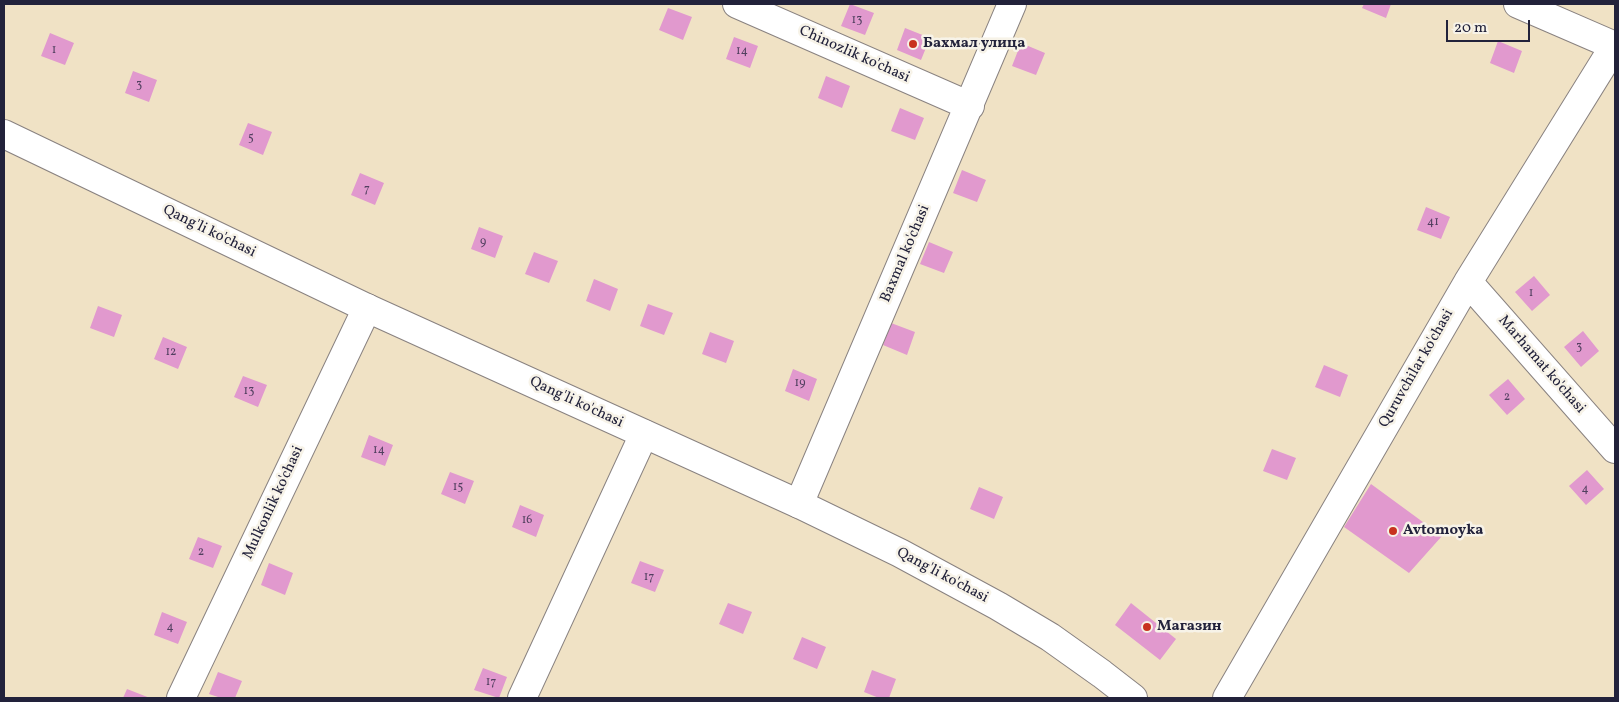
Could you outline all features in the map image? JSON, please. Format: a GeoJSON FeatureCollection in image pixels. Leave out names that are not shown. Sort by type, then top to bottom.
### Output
{"type":"FeatureCollection","features":[{"type":"Feature","properties":{"kind":"street","name":"Сhinozlik ko'chasi"},"geometry":{"type":"LineString","coordinates":[[737,4],[970,106]]}},
{"type":"Feature","properties":{"kind":"street","name":"Baхmal ko'chasi"},"geometry":{"type":"LineString","coordinates":[[799,504],[1012,4]]}},
{"type":"Feature","properties":{"kind":"street"},"geometry":{"type":"LineString","coordinates":[[1518,4],[1615,45]]}},
{"type":"Feature","properties":{"kind":"street","name":"Quruvchilar ko'chasi"},"geometry":{"type":"LineString","coordinates":[[1228,698],[1468,282],[1615,45]]}},
{"type":"Feature","properties":{"kind":"street","name":"Qang'li ko'chasi"},"geometry":{"type":"LineString","coordinates":[[4,134],[367,308],[799,504],[900,553],[998,606],[1050,637],[1133,698]]}},
{"type":"Feature","properties":{"kind":"street","name":"Marhamat ko'chasi"},"geometry":{"type":"LineString","coordinates":[[1468,282],[1615,449]]}},
{"type":"Feature","properties":{"kind":"street","name":"Mulkonlik ko'chasi"},"geometry":{"type":"LineString","coordinates":[[181,698],[367,308]]}},
{"type":"Feature","properties":{"kind":"street"},"geometry":{"type":"LineString","coordinates":[[522,698],[644,434]]}},
{"type":"Feature","properties":{"kind":"building"},"geometry":{"type":"Polygon","coordinates":[[[850,4],[874,13],[865,35],[841,26],[850,4]]]}},
{"type":"Feature","properties":{"kind":"building"},"geometry":{"type":"Polygon","coordinates":[[[1364,4],[1391,4],[1386,18],[1362,8],[1364,4]]]}},
{"type":"Feature","properties":{"kind":"building"},"geometry":{"type":"Polygon","coordinates":[[[668,8],[692,17],[683,40],[659,30],[668,8]]]}},
{"type":"Feature","properties":{"kind":"building","name":"Бахмал улица"},"geometry":{"type":"Polygon","coordinates":[[[905,28],[930,38],[921,60],[897,50],[905,28]]]}},
{"type":"Feature","properties":{"kind":"building"},"geometry":{"type":"Polygon","coordinates":[[[50,33],[74,43],[65,65],[41,56],[50,33]]]}},
{"type":"Feature","properties":{"kind":"building"},"geometry":{"type":"Polygon","coordinates":[[[734,37],[758,46],[750,68],[726,59],[734,37]]]}},
{"type":"Feature","properties":{"kind":"building"},"geometry":{"type":"Polygon","coordinates":[[[1498,41],[1522,51],[1514,73],[1490,63],[1498,41]]]}},
{"type":"Feature","properties":{"kind":"building"},"geometry":{"type":"Polygon","coordinates":[[[1021,43],[1045,53],[1036,75],[1012,66],[1021,43]]]}},
{"type":"Feature","properties":{"kind":"building"},"geometry":{"type":"Polygon","coordinates":[[[133,71],[157,80],[149,102],[125,93],[133,71]]]}},
{"type":"Feature","properties":{"kind":"building"},"geometry":{"type":"Polygon","coordinates":[[[826,76],[850,86],[842,108],[818,98],[826,76]]]}},
{"type":"Feature","properties":{"kind":"building"},"geometry":{"type":"Polygon","coordinates":[[[900,108],[924,118],[915,140],[891,131],[900,108]]]}},
{"type":"Feature","properties":{"kind":"building"},"geometry":{"type":"Polygon","coordinates":[[[248,123],[272,132],[263,155],[239,145],[248,123]]]}},
{"type":"Feature","properties":{"kind":"building"},"geometry":{"type":"Polygon","coordinates":[[[962,170],[986,180],[977,202],[953,193],[962,170]]]}},
{"type":"Feature","properties":{"kind":"building"},"geometry":{"type":"Polygon","coordinates":[[[360,173],[384,183],[375,205],[351,195],[360,173]]]}},
{"type":"Feature","properties":{"kind":"building"},"geometry":{"type":"Polygon","coordinates":[[[1426,207],[1450,217],[1441,239],[1417,230],[1426,207]]]}},
{"type":"Feature","properties":{"kind":"building"},"geometry":{"type":"Polygon","coordinates":[[[479,227],[503,236],[495,258],[471,249],[479,227]]]}},
{"type":"Feature","properties":{"kind":"building"},"geometry":{"type":"Polygon","coordinates":[[[929,242],[953,252],[944,273],[920,264],[929,242]]]}},
{"type":"Feature","properties":{"kind":"building"},"geometry":{"type":"Polygon","coordinates":[[[534,252],[558,261],[549,283],[525,274],[534,252]]]}},
{"type":"Feature","properties":{"kind":"building"},"geometry":{"type":"Polygon","coordinates":[[[1534,276],[1550,295],[1532,311],[1515,292],[1534,276]]]}},
{"type":"Feature","properties":{"kind":"building"},"geometry":{"type":"Polygon","coordinates":[[[594,279],[618,289],[610,311],[586,301],[594,279]]]}},
{"type":"Feature","properties":{"kind":"building"},"geometry":{"type":"Polygon","coordinates":[[[648,304],[673,313],[664,335],[640,326],[648,304]]]}},
{"type":"Feature","properties":{"kind":"building"},"geometry":{"type":"Polygon","coordinates":[[[98,306],[122,315],[114,337],[90,328],[98,306]]]}},
{"type":"Feature","properties":{"kind":"building"},"geometry":{"type":"Polygon","coordinates":[[[891,323],[915,332],[907,355],[883,345],[891,323]]]}},
{"type":"Feature","properties":{"kind":"building"},"geometry":{"type":"Polygon","coordinates":[[[1583,331],[1599,351],[1581,367],[1564,347],[1583,331]]]}},
{"type":"Feature","properties":{"kind":"building"},"geometry":{"type":"Polygon","coordinates":[[[710,332],[734,341],[726,363],[702,354],[710,332]]]}},
{"type":"Feature","properties":{"kind":"building"},"geometry":{"type":"Polygon","coordinates":[[[163,337],[187,347],[178,369],[154,359],[163,337]]]}},
{"type":"Feature","properties":{"kind":"building"},"geometry":{"type":"Polygon","coordinates":[[[1324,365],[1348,375],[1340,397],[1315,387],[1324,365]]]}},
{"type":"Feature","properties":{"kind":"building"},"geometry":{"type":"Polygon","coordinates":[[[793,369],[817,379],[809,401],[785,391],[793,369]]]}},
{"type":"Feature","properties":{"kind":"building"},"geometry":{"type":"Polygon","coordinates":[[[243,376],[267,385],[258,407],[234,397],[243,376]]]}},
{"type":"Feature","properties":{"kind":"building"},"geometry":{"type":"Polygon","coordinates":[[[1508,379],[1525,399],[1507,415],[1489,395],[1508,379]]]}},
{"type":"Feature","properties":{"kind":"building"},"geometry":{"type":"Polygon","coordinates":[[[369,435],[393,445],[385,466],[361,457],[369,435]]]}},
{"type":"Feature","properties":{"kind":"building"},"geometry":{"type":"Polygon","coordinates":[[[1272,449],[1296,458],[1287,480],[1263,471],[1272,449]]]}},
{"type":"Feature","properties":{"kind":"building"},"geometry":{"type":"Polygon","coordinates":[[[1587,470],[1604,489],[1586,505],[1569,486],[1587,470]]]}},
{"type":"Feature","properties":{"kind":"building"},"geometry":{"type":"Polygon","coordinates":[[[450,472],[474,481],[465,504],[441,494],[450,472]]]}},
{"type":"Feature","properties":{"kind":"building","name":"Avtomoyka"},"geometry":{"type":"Polygon","coordinates":[[[1371,484],[1442,536],[1409,573],[1344,527],[1371,484]]]}},
{"type":"Feature","properties":{"kind":"building"},"geometry":{"type":"Polygon","coordinates":[[[979,487],[1003,497],[994,519],[970,509],[979,487]]]}},
{"type":"Feature","properties":{"kind":"building"},"geometry":{"type":"Polygon","coordinates":[[[520,505],[544,515],[536,537],[512,527],[520,505]]]}},
{"type":"Feature","properties":{"kind":"building"},"geometry":{"type":"Polygon","coordinates":[[[198,537],[222,546],[213,568],[189,559],[198,537]]]}},
{"type":"Feature","properties":{"kind":"building"},"geometry":{"type":"Polygon","coordinates":[[[640,561],[664,570],[655,592],[631,583],[640,561]]]}},
{"type":"Feature","properties":{"kind":"building"},"geometry":{"type":"Polygon","coordinates":[[[269,563],[293,573],[285,595],[261,585],[269,563]]]}},
{"type":"Feature","properties":{"kind":"building"},"geometry":{"type":"Polygon","coordinates":[[[728,603],[752,612],[743,634],[719,624],[728,603]]]}},
{"type":"Feature","properties":{"kind":"building"},"geometry":{"type":"Polygon","coordinates":[[[1131,603],[1176,639],[1160,660],[1115,625],[1131,603]]]}},
{"type":"Feature","properties":{"kind":"building"},"geometry":{"type":"Polygon","coordinates":[[[162,612],[187,622],[178,644],[154,635],[162,612]]]}},
{"type":"Feature","properties":{"kind":"building"},"geometry":{"type":"Polygon","coordinates":[[[802,637],[826,647],[817,669],[793,659],[802,637]]]}},
{"type":"Feature","properties":{"kind":"building"},"geometry":{"type":"Polygon","coordinates":[[[483,668],[507,677],[499,698],[474,690],[483,668]]]}},
{"type":"Feature","properties":{"kind":"building"},"geometry":{"type":"Polygon","coordinates":[[[872,670],[896,679],[889,698],[879,698],[864,692],[872,670]]]}},
{"type":"Feature","properties":{"kind":"building"},"geometry":{"type":"Polygon","coordinates":[[[218,672],[242,681],[235,698],[221,698],[209,694],[218,672]]]}},
{"type":"Feature","properties":{"kind":"building"},"geometry":{"type":"Polygon","coordinates":[[[127,689],[150,698],[123,698],[127,689]]]}},
{"type":"Feature","properties":{"kind":"place","name":"Бахмал улица"},"geometry":{"type":"Point","coordinates":[913,44]}},
{"type":"Feature","properties":{"kind":"place","name":"Avtomoyka"},"geometry":{"type":"Point","coordinates":[1393,531]}},
{"type":"Feature","properties":{"kind":"place","name":"Магазин"},"geometry":{"type":"Point","coordinates":[1147,627]}}]}
